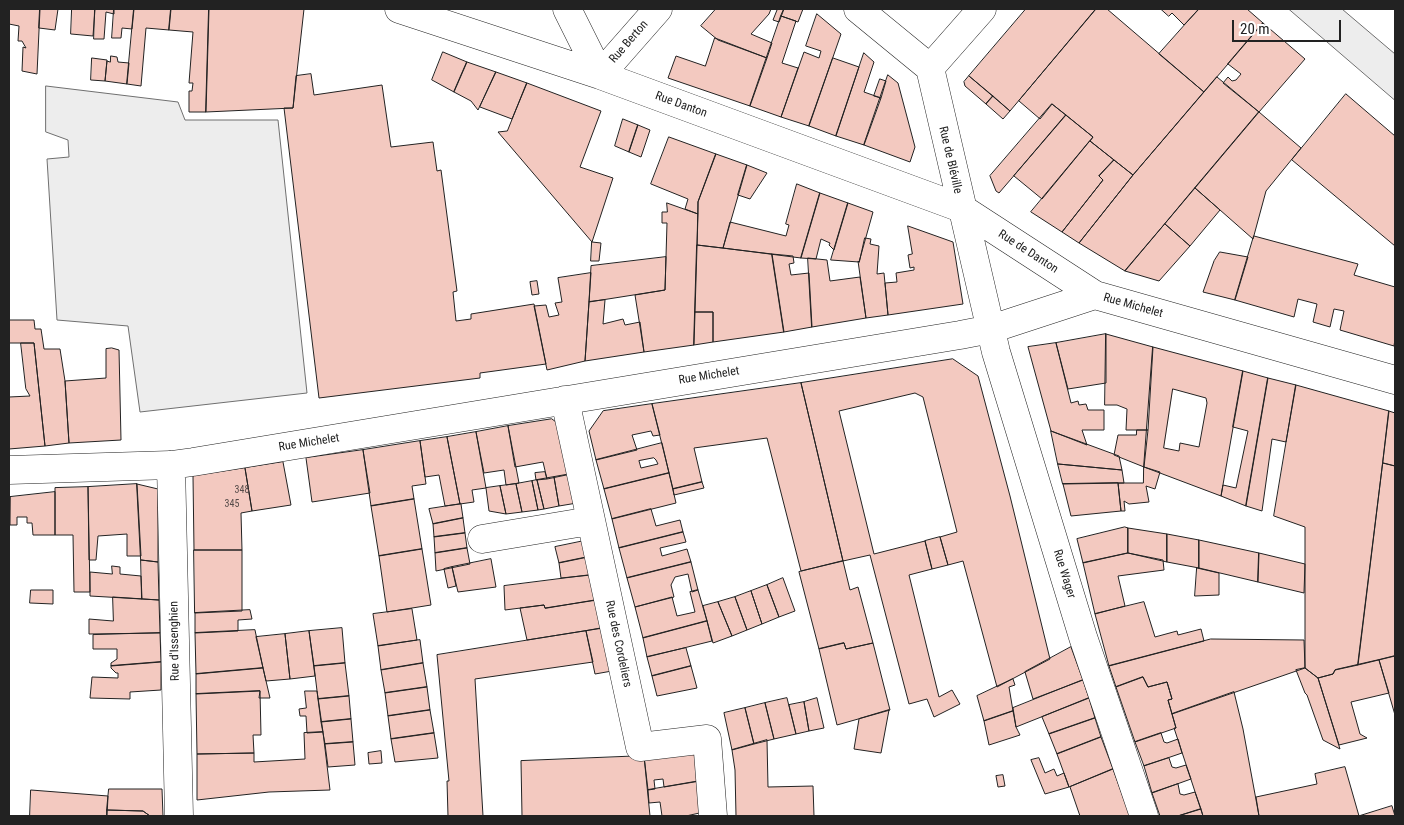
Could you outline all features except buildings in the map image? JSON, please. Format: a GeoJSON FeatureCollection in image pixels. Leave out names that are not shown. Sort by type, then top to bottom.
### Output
{"type":"FeatureCollection","features":[{"type":"Feature","properties":{"kind":"street","name":"Rue Danton"},"geometry":{"type":"LineString","coordinates":[[399,9],[600,75],[961,208]]}},
{"type":"Feature","properties":{"kind":"street"},"geometry":{"type":"LineString","coordinates":[[566,9],[600,75]]}},
{"type":"Feature","properties":{"kind":"street","name":"Rue Berton"},"geometry":{"type":"LineString","coordinates":[[600,75],[658,9]]}},
{"type":"Feature","properties":{"kind":"street"},"geometry":{"type":"LineString","coordinates":[[858,9],[930,68],[982,9]]}},
{"type":"Feature","properties":{"kind":"street","name":"Rue de Bléville"},"geometry":{"type":"LineString","coordinates":[[930,68],[961,208],[991,329]]}},
{"type":"Feature","properties":{"kind":"street","name":"Rue de Danton"},"geometry":{"type":"LineString","coordinates":[[961,208],[1094,295]]}},
{"type":"Feature","properties":{"kind":"street","name":"Rue Michelet"},"geometry":{"type":"LineString","coordinates":[[9,470],[171,465],[991,329],[1094,295],[1395,380]]}},
{"type":"Feature","properties":{"kind":"street","name":"Rue Wager"},"geometry":{"type":"LineString","coordinates":[[991,329],[996,352],[1083,637],[1144,816]]}},
{"type":"Feature","properties":{"kind":"street","name":"Rue des Cordeliers"},"geometry":{"type":"LineString","coordinates":[[565,400],[640,747],[707,739],[713,816]]}},
{"type":"Feature","properties":{"kind":"street","name":"Rue d'Issenghien"},"geometry":{"type":"LineString","coordinates":[[171,465],[179,816]]}},
{"type":"Feature","properties":{"kind":"street"},"geometry":{"type":"LineString","coordinates":[[482,540],[590,521]]}},
{"type":"Feature","properties":{"kind":"shaded area"},"geometry":{"type":"Polygon","coordinates":[[[1289,9],[1342,9],[1395,54],[1395,100],[1289,9]]]}},
{"type":"Feature","properties":{"kind":"shaded area"},"geometry":{"type":"Polygon","coordinates":[[[46,86],[178,102],[185,120],[278,120],[307,393],[140,412],[128,326],[57,320],[47,159],[69,157],[68,140],[46,132],[46,86]]]}}]}
